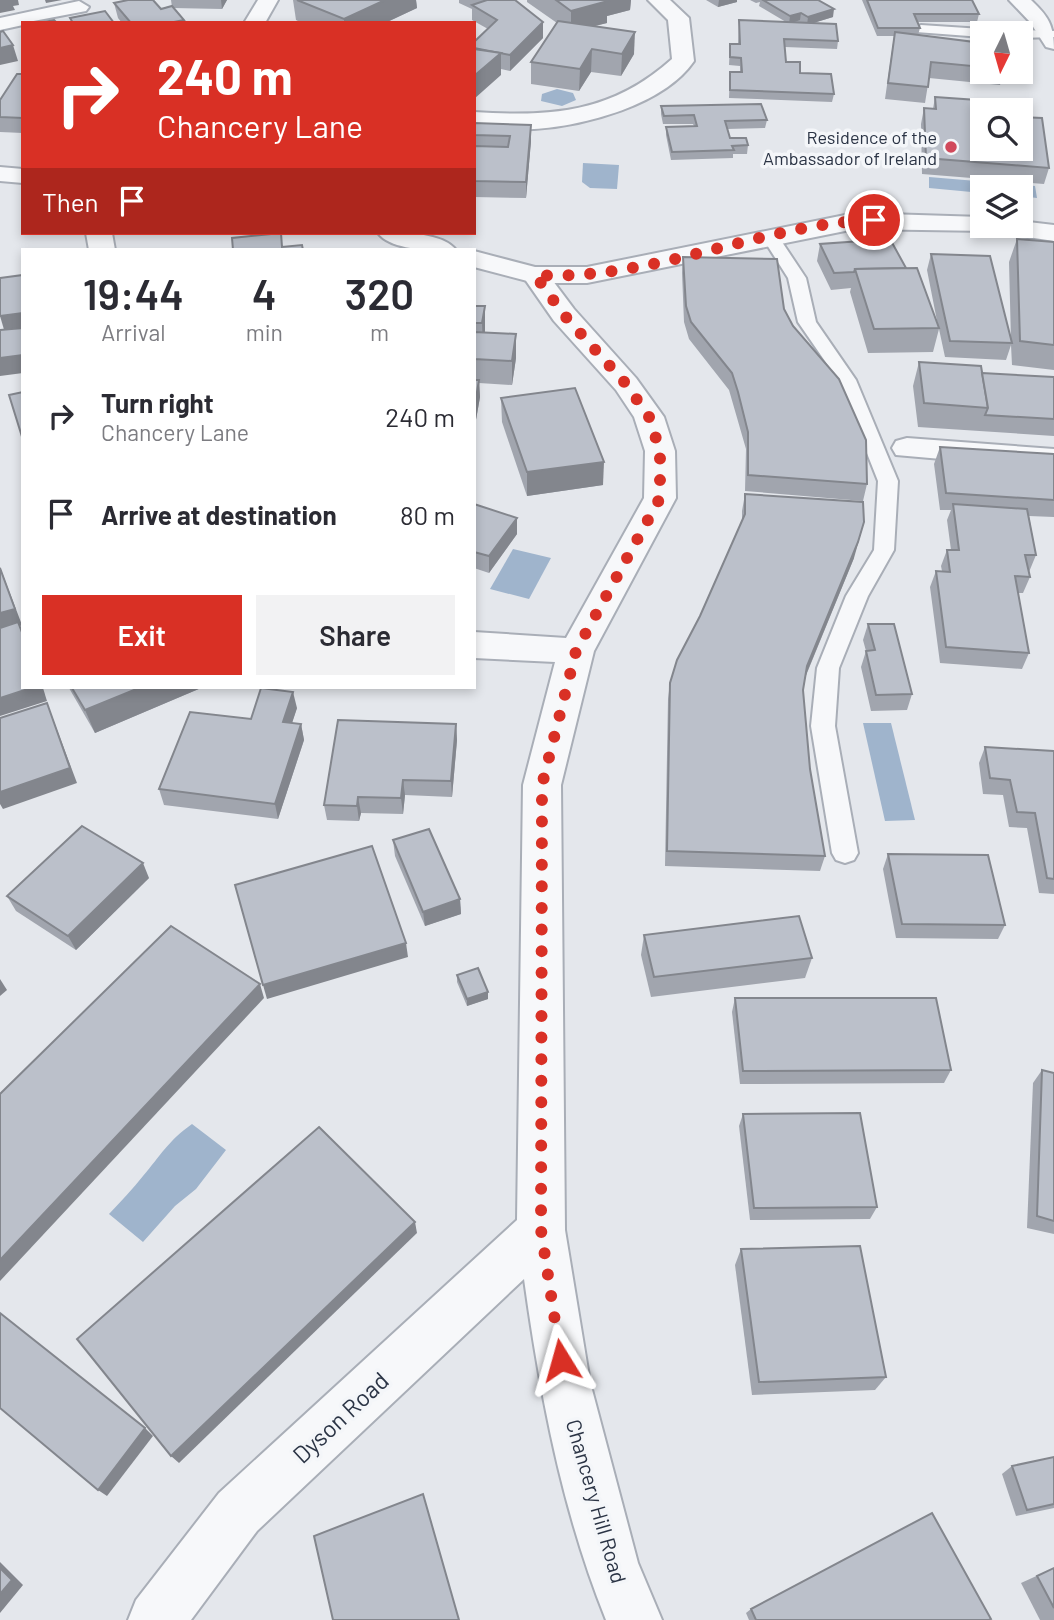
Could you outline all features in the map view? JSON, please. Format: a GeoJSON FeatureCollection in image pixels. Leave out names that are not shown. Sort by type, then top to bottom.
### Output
{"type":"FeatureCollection","features":[{"type":"Feature","properties":{"kind":"street"},"geometry":{"type":"LineString","coordinates":[[255,21],[268,0]]}},
{"type":"Feature","properties":{"kind":"street"},"geometry":{"type":"LineString","coordinates":[[476,119],[533,122],[562,119],[645,92],[683,61],[678,18],[658,0]]}},
{"type":"Feature","properties":{"kind":"street"},"geometry":{"type":"LineString","coordinates":[[1019,0],[1051,38]]}},
{"type":"Feature","properties":{"kind":"street"},"geometry":{"type":"LineString","coordinates":[[0,24],[79,7]]}},
{"type":"Feature","properties":{"kind":"street"},"geometry":{"type":"LineString","coordinates":[[0,174],[21,176]]}},
{"type":"Feature","properties":{"kind":"street"},"geometry":{"type":"LineString","coordinates":[[476,260],[535,275],[613,272],[855,221],[970,225]]}},
{"type":"Feature","properties":{"kind":"street"},"geometry":{"type":"LineString","coordinates":[[1033,230],[1054,233]]}},
{"type":"Feature","properties":{"kind":"street"},"geometry":{"type":"LineString","coordinates":[[397,235],[437,248]]}},
{"type":"Feature","properties":{"kind":"street","name":"Chancery Hill Road"},"geometry":{"type":"LineString","coordinates":[[535,275],[564,315],[626,384],[649,417],[660,451],[660,498],[576,651],[542,785],[541,1230],[564,1382],[611,1564],[634,1620]]}},
{"type":"Feature","properties":{"kind":"street"},"geometry":{"type":"LineString","coordinates":[[907,448],[1054,460]]}},
{"type":"Feature","properties":{"kind":"street"},"geometry":{"type":"LineString","coordinates":[[476,645],[576,651]]}},
{"type":"Feature","properties":{"kind":"street","name":"Dyson Road"},"geometry":{"type":"LineString","coordinates":[[156,1620],[238,1512],[541,1230]]}},
{"type":"Feature","properties":{"kind":"lane"},"geometry":{"type":"LineString","coordinates":[[921,29],[970,32]]}},
{"type":"Feature","properties":{"kind":"lane"},"geometry":{"type":"LineString","coordinates":[[1033,36],[1051,38]]}},
{"type":"Feature","properties":{"kind":"lane"},"geometry":{"type":"LineString","coordinates":[[769,237],[797,278],[807,322],[847,380],[888,481],[884,550],[857,596],[828,668],[823,726],[845,853]]}},
{"type":"Feature","properties":{"kind":"water"},"geometry":{"type":"Polygon","coordinates":[[[557,89],[573,93],[576,100],[562,106],[541,101],[542,94],[557,89]]]}},
{"type":"Feature","properties":{"kind":"water"},"geometry":{"type":"Polygon","coordinates":[[[583,163],[619,165],[617,189],[590,188],[582,182],[583,163]]]}},
{"type":"Feature","properties":{"kind":"water"},"geometry":{"type":"Polygon","coordinates":[[[929,177],[970,180],[970,192],[929,188],[929,177]]]}},
{"type":"Feature","properties":{"kind":"water"},"geometry":{"type":"Polygon","coordinates":[[[1033,186],[1035,186],[1037,198],[1033,198],[1033,186]]]}},
{"type":"Feature","properties":{"kind":"water"},"geometry":{"type":"Polygon","coordinates":[[[513,549],[551,558],[529,599],[490,589],[513,549]]]}},
{"type":"Feature","properties":{"kind":"water"},"geometry":{"type":"Polygon","coordinates":[[[863,723],[891,723],[915,820],[885,821],[863,723]]]}},
{"type":"Feature","properties":{"kind":"water"},"geometry":{"type":"Polygon","coordinates":[[[192,1124],[226,1150],[196,1189],[175,1206],[143,1242],[109,1214],[171,1142],[192,1124]]]}},
{"type":"Feature","properties":{"kind":"building"},"geometry":{"type":"Polygon","coordinates":[[[153,0],[161,9],[172,6],[184,20],[129,21],[114,3],[153,0]]]}},
{"type":"Feature","properties":{"kind":"building"},"geometry":{"type":"Polygon","coordinates":[[[297,0],[385,0],[344,19],[297,0]]]}},
{"type":"Feature","properties":{"kind":"building"},"geometry":{"type":"Polygon","coordinates":[[[487,0],[515,0],[543,22],[510,55],[476,48],[476,40],[497,20],[472,5],[487,0]]]}},
{"type":"Feature","properties":{"kind":"building"},"geometry":{"type":"Polygon","coordinates":[[[556,0],[606,0],[608,1],[571,11],[556,0]]]}},
{"type":"Feature","properties":{"kind":"building"},"geometry":{"type":"Polygon","coordinates":[[[763,0],[818,0],[834,9],[808,17],[801,13],[790,16],[763,0]]]}},
{"type":"Feature","properties":{"kind":"building"},"geometry":{"type":"Polygon","coordinates":[[[867,0],[972,0],[979,14],[914,14],[920,28],[878,28],[867,0]]]}},
{"type":"Feature","properties":{"kind":"building"},"geometry":{"type":"Polygon","coordinates":[[[105,11],[112,21],[72,21],[70,18],[105,11]]]}},
{"type":"Feature","properties":{"kind":"building"},"geometry":{"type":"Polygon","coordinates":[[[739,20],[836,24],[838,41],[784,39],[786,62],[800,62],[800,73],[831,74],[834,94],[730,90],[730,72],[742,72],[741,58],[730,57],[730,44],[740,44],[739,20]]]}},
{"type":"Feature","properties":{"kind":"building"},"geometry":{"type":"Polygon","coordinates":[[[558,21],[635,32],[622,54],[592,49],[580,69],[531,62],[558,21]]]}},
{"type":"Feature","properties":{"kind":"building"},"geometry":{"type":"Polygon","coordinates":[[[3,31],[13,45],[0,48],[0,32],[3,31]]]}},
{"type":"Feature","properties":{"kind":"building"},"geometry":{"type":"Polygon","coordinates":[[[895,32],[970,41],[970,66],[931,62],[928,87],[888,83],[895,32]]]}},
{"type":"Feature","properties":{"kind":"building"},"geometry":{"type":"Polygon","coordinates":[[[476,49],[501,53],[476,74],[476,49]]]}},
{"type":"Feature","properties":{"kind":"building"},"geometry":{"type":"Polygon","coordinates":[[[17,74],[21,74],[21,118],[0,117],[0,100],[17,74]]]}},
{"type":"Feature","properties":{"kind":"building"},"geometry":{"type":"Polygon","coordinates":[[[935,97],[970,100],[970,161],[1033,161],[1033,118],[1042,118],[1049,168],[926,158],[924,108],[936,109],[935,97]]]}},
{"type":"Feature","properties":{"kind":"building"},"geometry":{"type":"Polygon","coordinates":[[[761,104],[767,120],[725,121],[730,138],[746,138],[748,145],[732,146],[734,150],[672,152],[666,127],[697,126],[694,115],[664,116],[661,106],[761,104]]]}},
{"type":"Feature","properties":{"kind":"building"},"geometry":{"type":"Polygon","coordinates":[[[476,123],[531,125],[526,182],[476,181],[476,146],[508,147],[510,136],[476,135],[476,123]]]}},
{"type":"Feature","properties":{"kind":"building"},"geometry":{"type":"Polygon","coordinates":[[[281,235],[282,247],[302,245],[303,248],[233,248],[232,238],[281,235]]]}},
{"type":"Feature","properties":{"kind":"building"},"geometry":{"type":"Polygon","coordinates":[[[890,239],[906,268],[855,269],[854,272],[834,273],[820,244],[890,239]]]}},
{"type":"Feature","properties":{"kind":"building"},"geometry":{"type":"Polygon","coordinates":[[[1017,239],[1054,242],[1054,345],[1020,341],[1017,239]]]}},
{"type":"Feature","properties":{"kind":"building"},"geometry":{"type":"Polygon","coordinates":[[[931,254],[990,256],[1012,343],[950,341],[931,254]]]}},
{"type":"Feature","properties":{"kind":"building"},"geometry":{"type":"Polygon","coordinates":[[[683,257],[777,259],[784,309],[793,326],[839,379],[866,440],[867,484],[748,475],[748,432],[738,392],[732,373],[691,322],[686,306],[683,257]]]}},
{"type":"Feature","properties":{"kind":"building"},"geometry":{"type":"Polygon","coordinates":[[[917,268],[939,328],[874,329],[855,269],[917,268]]]}},
{"type":"Feature","properties":{"kind":"building"},"geometry":{"type":"Polygon","coordinates":[[[21,275],[21,313],[0,316],[0,278],[21,275]]]}},
{"type":"Feature","properties":{"kind":"building"},"geometry":{"type":"Polygon","coordinates":[[[476,306],[485,306],[482,323],[476,323],[476,306]]]}},
{"type":"Feature","properties":{"kind":"building"},"geometry":{"type":"Polygon","coordinates":[[[21,328],[21,355],[0,358],[0,330],[21,328]]]}},
{"type":"Feature","properties":{"kind":"building"},"geometry":{"type":"Polygon","coordinates":[[[476,332],[516,334],[512,361],[476,359],[476,332]]]}},
{"type":"Feature","properties":{"kind":"building"},"geometry":{"type":"Polygon","coordinates":[[[919,362],[981,366],[988,408],[924,403],[919,362]]]}},
{"type":"Feature","properties":{"kind":"building"},"geometry":{"type":"Polygon","coordinates":[[[982,373],[1054,377],[1054,419],[985,415],[988,408],[982,373]]]}},
{"type":"Feature","properties":{"kind":"building"},"geometry":{"type":"Polygon","coordinates":[[[575,388],[604,462],[527,472],[501,398],[575,388]]]}},
{"type":"Feature","properties":{"kind":"building"},"geometry":{"type":"Polygon","coordinates":[[[21,392],[21,434],[9,395],[21,392]]]}},
{"type":"Feature","properties":{"kind":"building"},"geometry":{"type":"Polygon","coordinates":[[[940,447],[1054,454],[1054,500],[946,493],[940,447]]]}},
{"type":"Feature","properties":{"kind":"building"},"geometry":{"type":"Polygon","coordinates":[[[745,494],[863,502],[864,522],[858,542],[807,666],[803,690],[810,769],[825,856],[667,851],[670,683],[677,660],[700,616],[745,514],[745,494]]]}},
{"type":"Feature","properties":{"kind":"building"},"geometry":{"type":"Polygon","coordinates":[[[953,504],[1027,509],[1036,555],[1025,555],[1030,577],[1015,576],[1029,653],[946,647],[936,571],[950,572],[947,550],[959,550],[953,504]]]}},
{"type":"Feature","properties":{"kind":"building"},"geometry":{"type":"Polygon","coordinates":[[[476,505],[517,518],[489,556],[476,553],[476,505]]]}},
{"type":"Feature","properties":{"kind":"building"},"geometry":{"type":"Polygon","coordinates":[[[0,568],[15,609],[0,613],[0,568]]]}},
{"type":"Feature","properties":{"kind":"building"},"geometry":{"type":"Polygon","coordinates":[[[18,622],[21,630],[21,689],[28,689],[0,698],[0,628],[18,622]]]}},
{"type":"Feature","properties":{"kind":"building"},"geometry":{"type":"Polygon","coordinates":[[[868,624],[894,624],[912,694],[876,695],[866,651],[875,650],[868,624]]]}},
{"type":"Feature","properties":{"kind":"building"},"geometry":{"type":"Polygon","coordinates":[[[73,689],[137,689],[85,710],[73,689]]]}},
{"type":"Feature","properties":{"kind":"building"},"geometry":{"type":"Polygon","coordinates":[[[261,689],[293,692],[283,722],[301,724],[275,804],[159,789],[190,712],[251,719],[261,689]]]}},
{"type":"Feature","properties":{"kind":"building"},"geometry":{"type":"Polygon","coordinates":[[[47,703],[70,768],[0,792],[0,718],[47,703]]]}},
{"type":"Feature","properties":{"kind":"building"},"geometry":{"type":"Polygon","coordinates":[[[338,720],[456,724],[451,781],[403,780],[401,798],[358,797],[357,806],[324,805],[338,720]]]}},
{"type":"Feature","properties":{"kind":"building"},"geometry":{"type":"Polygon","coordinates":[[[985,747],[1054,751],[1054,879],[1047,878],[1035,813],[1017,812],[1010,780],[990,778],[985,747]]]}},
{"type":"Feature","properties":{"kind":"building"},"geometry":{"type":"Polygon","coordinates":[[[82,826],[143,863],[68,936],[7,896],[82,826]]]}},
{"type":"Feature","properties":{"kind":"building"},"geometry":{"type":"Polygon","coordinates":[[[429,829],[460,899],[423,912],[393,840],[429,829]]]}},
{"type":"Feature","properties":{"kind":"building"},"geometry":{"type":"Polygon","coordinates":[[[372,846],[406,943],[263,985],[235,885],[372,846]]]}},
{"type":"Feature","properties":{"kind":"building"},"geometry":{"type":"Polygon","coordinates":[[[888,854],[988,855],[1005,925],[902,924],[888,854]]]}},
{"type":"Feature","properties":{"kind":"building"},"geometry":{"type":"Polygon","coordinates":[[[799,916],[812,958],[654,977],[644,935],[799,916]]]}},
{"type":"Feature","properties":{"kind":"building"},"geometry":{"type":"Polygon","coordinates":[[[171,926],[260,984],[0,1260],[0,1094],[171,926]]]}},
{"type":"Feature","properties":{"kind":"building"},"geometry":{"type":"Polygon","coordinates":[[[478,968],[488,992],[467,999],[457,975],[478,968]]]}},
{"type":"Feature","properties":{"kind":"building"},"geometry":{"type":"Polygon","coordinates":[[[735,998],[936,998],[951,1070],[743,1071],[735,998]]]}},
{"type":"Feature","properties":{"kind":"building"},"geometry":{"type":"Polygon","coordinates":[[[1042,1070],[1054,1073],[1054,1221],[1037,1216],[1042,1070]]]}},
{"type":"Feature","properties":{"kind":"building"},"geometry":{"type":"Polygon","coordinates":[[[860,1113],[877,1207],[754,1208],[743,1114],[860,1113]]]}},
{"type":"Feature","properties":{"kind":"building"},"geometry":{"type":"Polygon","coordinates":[[[319,1127],[415,1222],[171,1456],[77,1339],[319,1127]]]}},
{"type":"Feature","properties":{"kind":"building"},"geometry":{"type":"Polygon","coordinates":[[[860,1246],[886,1377],[759,1382],[741,1249],[860,1246]]]}},
{"type":"Feature","properties":{"kind":"building"},"geometry":{"type":"Polygon","coordinates":[[[0,1313],[145,1428],[98,1490],[0,1408],[0,1313]]]}},
{"type":"Feature","properties":{"kind":"building"},"geometry":{"type":"Polygon","coordinates":[[[1054,1457],[1054,1504],[1027,1510],[1012,1466],[1054,1457]]]}},
{"type":"Feature","properties":{"kind":"building"},"geometry":{"type":"Polygon","coordinates":[[[423,1494],[459,1620],[333,1620],[314,1536],[423,1494]]]}},
{"type":"Feature","properties":{"kind":"building"},"geometry":{"type":"Polygon","coordinates":[[[932,1513],[991,1619],[756,1620],[751,1609],[932,1513]]]}},
{"type":"Feature","properties":{"kind":"building"},"geometry":{"type":"Polygon","coordinates":[[[0,1568],[12,1580],[0,1594],[0,1568]]]}},
{"type":"Feature","properties":{"kind":"building"},"geometry":{"type":"Polygon","coordinates":[[[1054,1568],[1054,1608],[1037,1576],[1054,1568]]]}},
{"type":"Feature","properties":{"kind":"place","name":"Residence of the Ambassador of Ireland"},"geometry":{"type":"Point","coordinates":[951,147]}},
{"type":"Feature","properties":{"kind":"route"},"geometry":{"type":"LineString","coordinates":[[561,1360],[541,1230],[542,785],[576,651],[660,498],[660,451],[649,417],[626,384],[564,315],[535,275],[613,272],[805,229],[874,220]]}}]}
